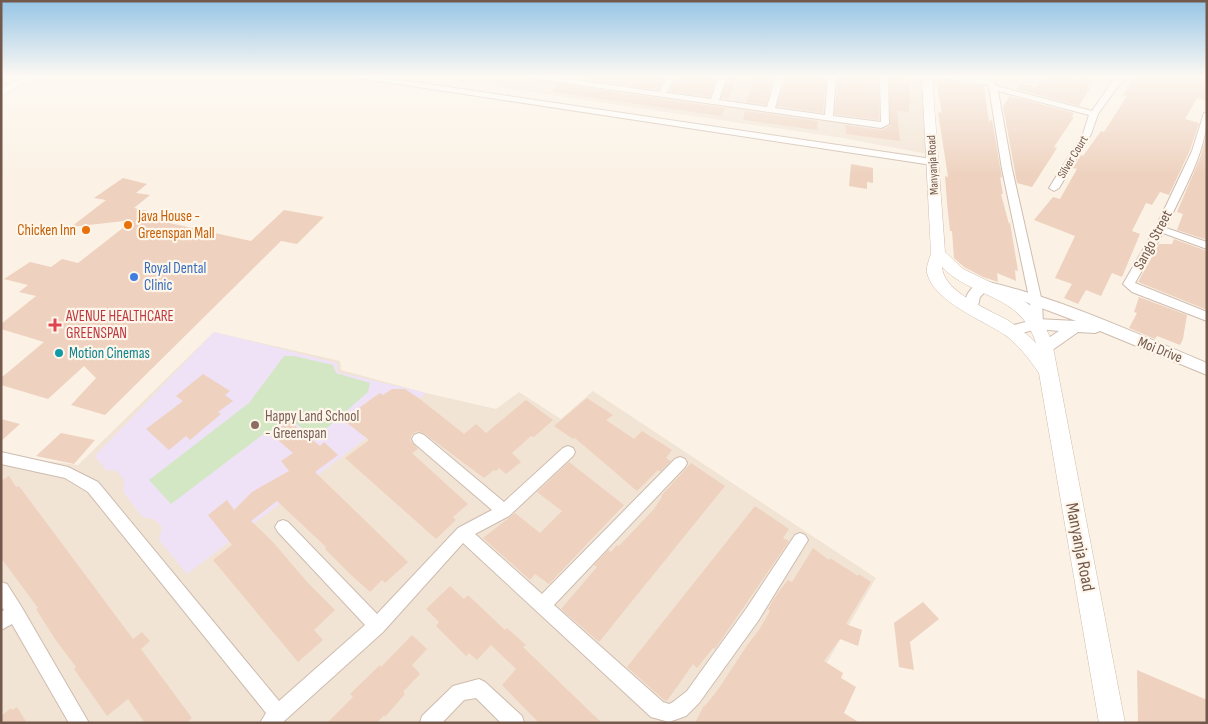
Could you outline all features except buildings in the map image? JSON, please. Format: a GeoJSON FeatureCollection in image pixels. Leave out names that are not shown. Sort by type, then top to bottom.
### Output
{"type":"FeatureCollection","features":[{"type":"Feature","properties":{"kind":"main road","name":"Manyanja Road"},"geometry":{"type":"LineString","coordinates":[[929,110],[938,254],[934,271],[940,283],[957,298],[1011,331],[1031,349],[1048,371]]}},
{"type":"Feature","properties":{"kind":"main road","name":"Manyanja Road"},"geometry":{"type":"LineString","coordinates":[[938,254],[957,272],[1021,306],[1036,324],[1046,347],[1048,371],[1112,723]]}},
{"type":"Feature","properties":{"kind":"street"},"geometry":{"type":"LineString","coordinates":[[584,110],[932,162]]}},
{"type":"Feature","properties":{"kind":"street"},"geometry":{"type":"LineString","coordinates":[[770,110],[877,125],[885,124],[885,110]]}},
{"type":"Feature","properties":{"kind":"street"},"geometry":{"type":"LineString","coordinates":[[829,118],[830,110]]}},
{"type":"Feature","properties":{"kind":"street"},"geometry":{"type":"LineString","coordinates":[[996,110],[1006,169],[1036,302],[1036,324]]}},
{"type":"Feature","properties":{"kind":"street"},"geometry":{"type":"LineString","coordinates":[[1080,110],[1094,114]]}},
{"type":"Feature","properties":{"kind":"street","name":"Silver Court"},"geometry":{"type":"LineString","coordinates":[[1054,188],[1087,134],[1097,110]]}},
{"type":"Feature","properties":{"kind":"street","name":"Sango Street"},"geometry":{"type":"LineString","coordinates":[[1207,115],[1201,152],[1129,284],[1136,289],[1207,317]]}},
{"type":"Feature","properties":{"kind":"street"},"geometry":{"type":"LineString","coordinates":[[1160,229],[1207,246]]}},
{"type":"Feature","properties":{"kind":"street"},"geometry":{"type":"LineString","coordinates":[[972,307],[974,295],[984,285],[1010,291],[1114,331]]}},
{"type":"Feature","properties":{"kind":"street"},"geometry":{"type":"LineString","coordinates":[[1011,331],[1036,324],[1076,326],[1114,331]]}},
{"type":"Feature","properties":{"kind":"street"},"geometry":{"type":"LineString","coordinates":[[1046,347],[1076,326]]}},
{"type":"Feature","properties":{"kind":"street","name":"Moi Drive"},"geometry":{"type":"LineString","coordinates":[[1114,331],[1207,369]]}},
{"type":"Feature","properties":{"kind":"street"},"geometry":{"type":"LineString","coordinates":[[419,439],[504,511]]}},
{"type":"Feature","properties":{"kind":"street"},"geometry":{"type":"LineString","coordinates":[[1,458],[68,473],[93,487],[274,718],[377,626],[463,533],[504,511],[568,452]]}},
{"type":"Feature","properties":{"kind":"street"},"geometry":{"type":"LineString","coordinates":[[543,604],[680,463]]}},
{"type":"Feature","properties":{"kind":"street"},"geometry":{"type":"LineString","coordinates":[[283,528],[377,626]]}},
{"type":"Feature","properties":{"kind":"street"},"geometry":{"type":"LineString","coordinates":[[463,533],[658,710],[669,713],[679,709],[693,697],[752,615],[800,540]]}},
{"type":"Feature","properties":{"kind":"street"},"geometry":{"type":"LineString","coordinates":[[1,590],[8,617],[80,723]]}},
{"type":"Feature","properties":{"kind":"street"},"geometry":{"type":"LineString","coordinates":[[429,723],[459,692],[479,688],[515,723]]}},
{"type":"Feature","properties":{"kind":"shaded area"},"geometry":{"type":"Polygon","coordinates":[[[651,110],[929,110],[933,155],[843,138],[651,110]]]}},
{"type":"Feature","properties":{"kind":"shaded area"},"geometry":{"type":"Polygon","coordinates":[[[214,332],[340,361],[341,370],[426,393],[496,409],[519,392],[561,419],[593,391],[876,578],[792,723],[1,723],[1,455],[78,465],[214,332]]]}},
{"type":"Feature","properties":{"kind":"shaded area","name":"Happy Land School - Greenspan"},"geometry":{"type":"Polygon","coordinates":[[[214,332],[337,363],[338,372],[426,393],[187,574],[159,540],[162,527],[154,519],[142,517],[123,491],[124,480],[117,471],[106,470],[95,456],[214,332]]]}},
{"type":"Feature","properties":{"kind":"green space"},"geometry":{"type":"Polygon","coordinates":[[[284,356],[294,356],[333,365],[336,373],[370,383],[368,392],[311,442],[303,438],[307,432],[289,418],[268,433],[265,433],[171,504],[149,480],[249,403],[284,356]]]}},
{"type":"Feature","properties":{"kind":"place","name":"Java House - Greenspan Mall"},"geometry":{"type":"Point","coordinates":[128,225]}},
{"type":"Feature","properties":{"kind":"place","name":"Chicken Inn"},"geometry":{"type":"Point","coordinates":[86,230]}},
{"type":"Feature","properties":{"kind":"place","name":"Royal Dental Clinic"},"geometry":{"type":"Point","coordinates":[134,277]}},
{"type":"Feature","properties":{"kind":"place","name":"AVENUE HEALTHCARE GREENSPAN"},"geometry":{"type":"Point","coordinates":[55,325]}},
{"type":"Feature","properties":{"kind":"place","name":"Motion Cinemas"},"geometry":{"type":"Point","coordinates":[59,353]}},
{"type":"Feature","properties":{"kind":"place","name":"Happy Land School - Greenspan"},"geometry":{"type":"Point","coordinates":[255,425]}}]}
